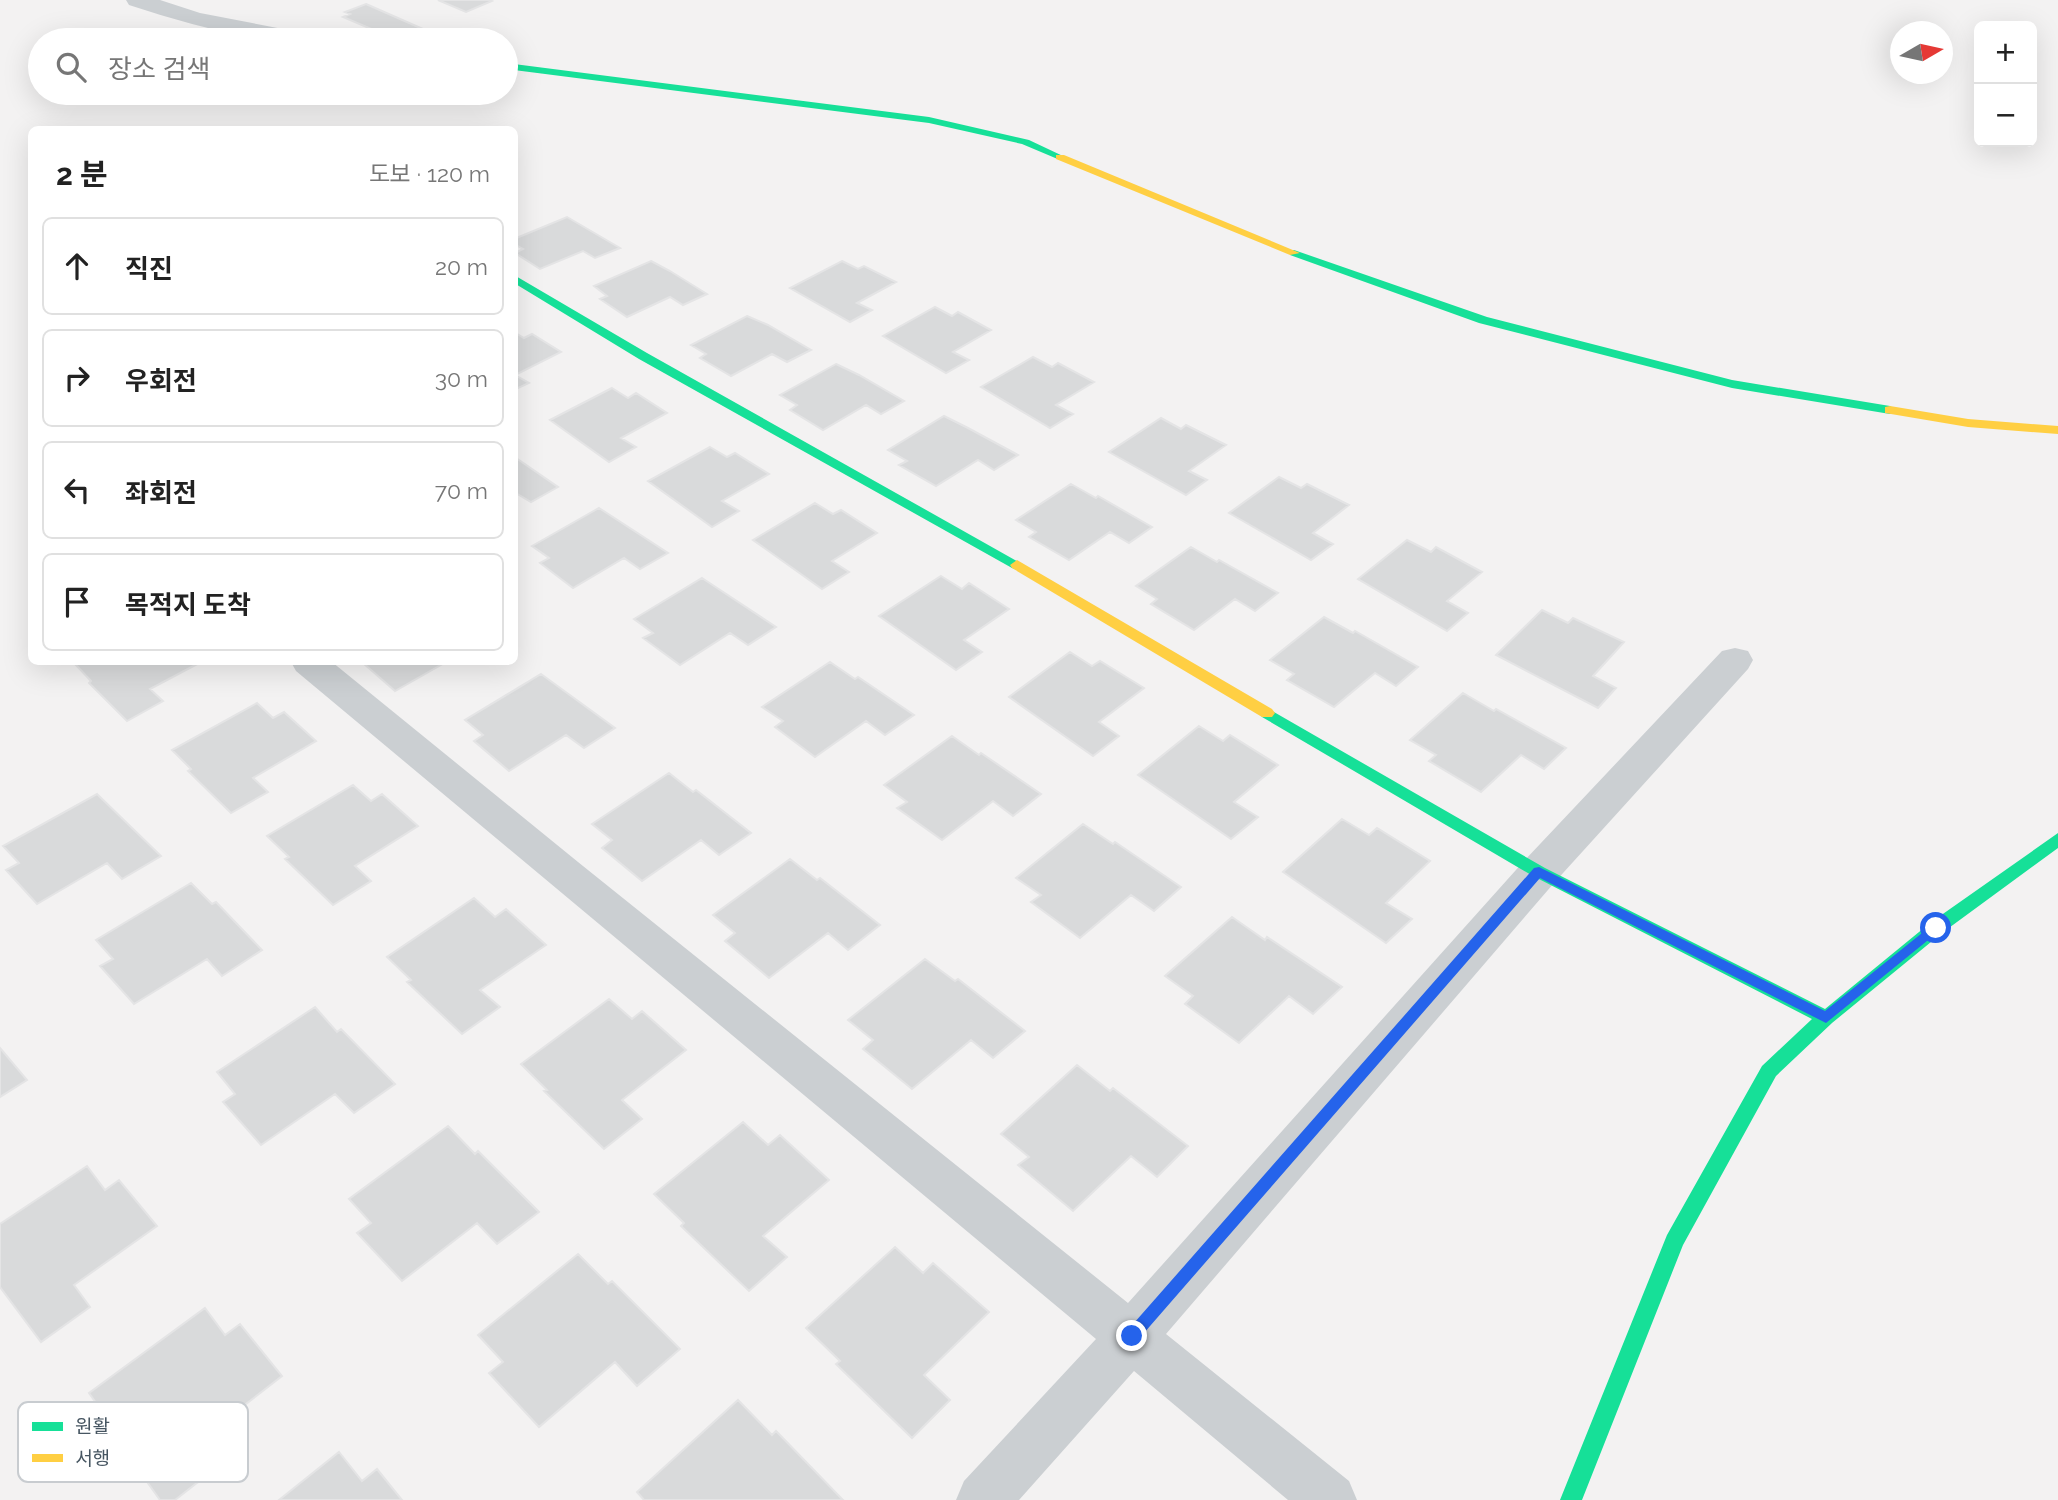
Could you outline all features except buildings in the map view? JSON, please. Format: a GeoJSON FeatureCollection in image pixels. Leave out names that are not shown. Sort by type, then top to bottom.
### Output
{"type":"FeatureCollection","features":[{"type":"Feature","properties":{"kind":"street"},"geometry":{"type":"LineString","coordinates":[[137,0],[195,19],[243,28]]}},
{"type":"Feature","properties":{"kind":"street"},"geometry":{"type":"LineString","coordinates":[[518,68],[929,120],[1025,142],[1280,248],[1483,320],[1731,384],[1968,423],[2058,430]]}},
{"type":"Feature","properties":{"kind":"street"},"geometry":{"type":"LineString","coordinates":[[518,280],[643,356],[965,535],[1539,872],[1826,1018]]}},
{"type":"Feature","properties":{"kind":"street"},"geometry":{"type":"LineString","coordinates":[[983,1500],[1132,1336],[1539,872],[1735,660]]}},
{"type":"Feature","properties":{"kind":"street"},"geometry":{"type":"LineString","coordinates":[[313,665],[538,855],[1132,1336],[1330,1500]]}},
{"type":"Feature","properties":{"kind":"street"},"geometry":{"type":"LineString","coordinates":[[1570,1500],[1674,1241],[1769,1071],[1826,1018],[1936,928],[2058,839]]}},
{"type":"Feature","properties":{"kind":"traffic: fast"},"geometry":{"type":"LineString","coordinates":[[518,68],[929,120],[1025,142],[1060,157]]}},
{"type":"Feature","properties":{"kind":"traffic: fast"},"geometry":{"type":"LineString","coordinates":[[1294,253],[1483,320],[1732,384],[1890,410]]}},
{"type":"Feature","properties":{"kind":"traffic: fast"},"geometry":{"type":"LineString","coordinates":[[518,280],[643,356],[1017,565]]}},
{"type":"Feature","properties":{"kind":"traffic: fast"},"geometry":{"type":"LineString","coordinates":[[1267,713],[1539,872],[1826,1018]]}},
{"type":"Feature","properties":{"kind":"traffic: fast"},"geometry":{"type":"LineString","coordinates":[[1571,1500],[1674,1241],[1769,1071],[1826,1018],[1936,928],[2058,839]]}},
{"type":"Feature","properties":{"kind":"traffic: slow"},"geometry":{"type":"LineString","coordinates":[[1060,157],[1294,253]]}},
{"type":"Feature","properties":{"kind":"traffic: slow"},"geometry":{"type":"LineString","coordinates":[[1890,410],[1968,423],[2058,430]]}},
{"type":"Feature","properties":{"kind":"traffic: slow"},"geometry":{"type":"LineString","coordinates":[[1017,565],[1267,713]]}},
{"type":"Feature","properties":{"kind":"route"},"geometry":{"type":"LineString","coordinates":[[1132,1336],[1539,872],[1826,1018],[1936,928]]}}]}
